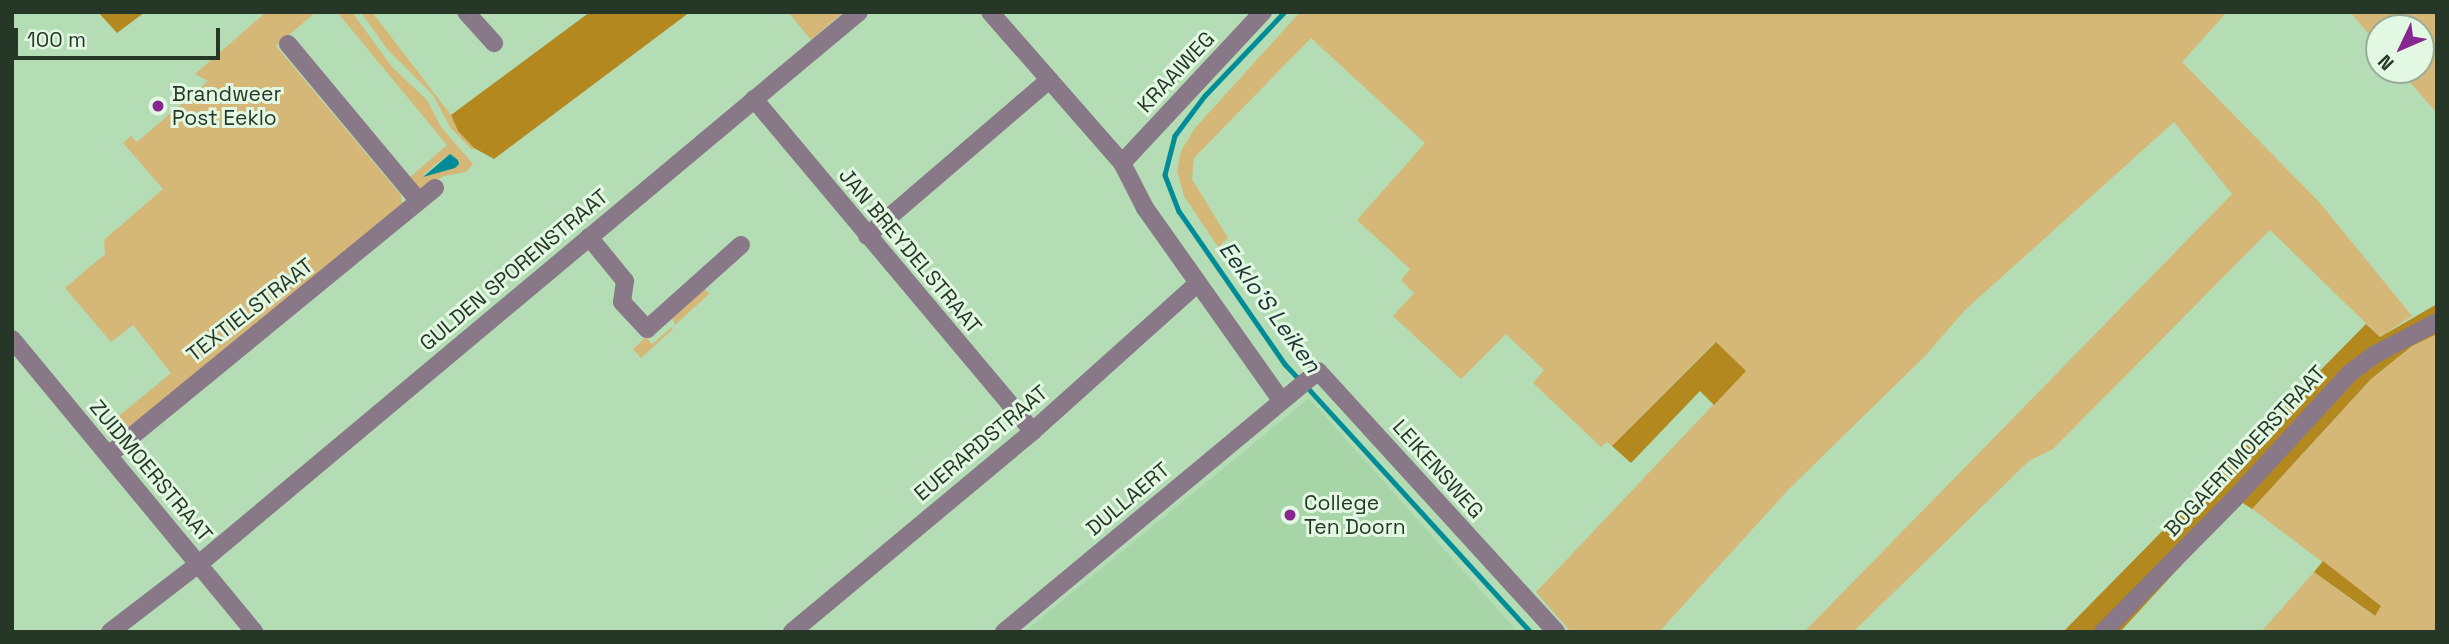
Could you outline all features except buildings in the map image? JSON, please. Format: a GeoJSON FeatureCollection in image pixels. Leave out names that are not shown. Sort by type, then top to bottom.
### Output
{"type":"FeatureCollection","features":[{"type":"Feature","properties":{"kind":"street"},"geometry":{"type":"LineString","coordinates":[[466,12],[494,43]]}},
{"type":"Feature","properties":{"kind":"street","name":"GULDEN SPORENSTRAAT"},"geometry":{"type":"LineString","coordinates":[[110,632],[200,563],[859,12]]}},
{"type":"Feature","properties":{"kind":"street"},"geometry":{"type":"LineString","coordinates":[[990,12],[1122,163],[1145,208],[1197,284],[1288,394]]}},
{"type":"Feature","properties":{"kind":"street","name":"KRAAIWEG"},"geometry":{"type":"LineString","coordinates":[[1122,163],[1263,12]]}},
{"type":"Feature","properties":{"kind":"street"},"geometry":{"type":"LineString","coordinates":[[288,44],[419,201]]}},
{"type":"Feature","properties":{"kind":"street"},"geometry":{"type":"LineString","coordinates":[[867,236],[1049,80]]}},
{"type":"Feature","properties":{"kind":"street","name":"JAN BREYDELSTRAAT"},"geometry":{"type":"LineString","coordinates":[[754,99],[1033,431]]}},
{"type":"Feature","properties":{"kind":"street","name":"TEXTIELSTRAAT"},"geometry":{"type":"LineString","coordinates":[[110,454],[435,188]]}},
{"type":"Feature","properties":{"kind":"street"},"geometry":{"type":"LineString","coordinates":[[589,237],[625,281],[622,302],[647,329],[741,245]]}},
{"type":"Feature","properties":{"kind":"street","name":"EUERARDSTRAAT"},"geometry":{"type":"LineString","coordinates":[[792,632],[1033,431],[1197,284]]}},
{"type":"Feature","properties":{"kind":"street","name":"BOGAERTMOERSTRAAT"},"geometry":{"type":"LineString","coordinates":[[2103,632],[2236,496],[2350,373],[2374,355],[2437,322]]}},
{"type":"Feature","properties":{"kind":"street","name":"ZUIDMOERSTRAAT"},"geometry":{"type":"LineString","coordinates":[[12,339],[94,440],[110,454],[254,632]]}},
{"type":"Feature","properties":{"kind":"street","name":"LEIKENSWEG"},"geometry":{"type":"LineString","coordinates":[[1288,394],[1318,371],[1556,632]]}},
{"type":"Feature","properties":{"kind":"street","name":"DULLAERT"},"geometry":{"type":"LineString","coordinates":[[1004,632],[1288,394]]}},
{"type":"Feature","properties":{"kind":"shaded area"},"geometry":{"type":"Polygon","coordinates":[[[98,12],[145,12],[117,33],[98,12]]]}},
{"type":"Feature","properties":{"kind":"shaded area"},"geometry":{"type":"Polygon","coordinates":[[[266,12],[316,12],[276,46],[401,195],[403,207],[117,439],[110,439],[103,429],[171,373],[133,325],[111,342],[65,288],[105,254],[104,240],[163,189],[123,143],[131,136],[137,142],[208,81],[195,74],[266,12]]]}},
{"type":"Feature","properties":{"kind":"shaded area"},"geometry":{"type":"Polygon","coordinates":[[[337,12],[352,12],[392,67],[427,100],[441,127],[473,164],[466,172],[444,176],[421,189],[407,180],[447,145],[337,12]],[[450,154],[423,175],[450,170],[450,154]]]}},
{"type":"Feature","properties":{"kind":"shaded area"},"geometry":{"type":"Polygon","coordinates":[[[361,12],[372,12],[451,115],[458,131],[474,148],[472,150],[450,127],[433,95],[387,49],[361,12]]]}},
{"type":"Feature","properties":{"kind":"shaded area"},"geometry":{"type":"Polygon","coordinates":[[[590,12],[690,12],[494,159],[474,148],[458,131],[451,115],[590,12]]]}},
{"type":"Feature","properties":{"kind":"shaded area"},"geometry":{"type":"Polygon","coordinates":[[[788,12],[843,12],[811,40],[788,12]]]}},
{"type":"Feature","properties":{"kind":"shaded area"},"geometry":{"type":"Polygon","coordinates":[[[1300,12],[2227,12],[2182,62],[2320,203],[2412,316],[2380,337],[2270,230],[2053,449],[2029,461],[1853,632],[1804,632],[2232,194],[2174,122],[1965,310],[1925,356],[1789,489],[1659,632],[1571,632],[1536,592],[1745,371],[1715,342],[1612,446],[1607,442],[1601,447],[1533,383],[1544,370],[1506,334],[1461,379],[1393,316],[1414,293],[1401,280],[1410,269],[1357,220],[1425,143],[1311,38],[1194,158],[1192,179],[1228,238],[1218,247],[1184,196],[1177,171],[1181,151],[1195,128],[1300,12]]]}},
{"type":"Feature","properties":{"kind":"shaded area"},"geometry":{"type":"Polygon","coordinates":[[[2350,12],[2437,12],[2437,113],[2411,84],[2435,84],[2435,14],[2365,14],[2365,30],[2350,12]]]}},
{"type":"Feature","properties":{"kind":"shaded area"},"geometry":{"type":"Polygon","coordinates":[[[703,287],[709,294],[675,325],[671,315],[703,287]]]}},
{"type":"Feature","properties":{"kind":"shaded area"},"geometry":{"type":"Polygon","coordinates":[[[2437,304],[2437,334],[2412,346],[2371,379],[2252,509],[2240,501],[2120,632],[2063,632],[2366,324],[2380,337],[2437,304]]]}},
{"type":"Feature","properties":{"kind":"shaded area"},"geometry":{"type":"Polygon","coordinates":[[[672,327],[673,329],[641,358],[633,349],[646,337],[652,344],[672,327]]]}},
{"type":"Feature","properties":{"kind":"shaded area"},"geometry":{"type":"Polygon","coordinates":[[[2437,334],[2437,632],[2261,632],[2314,572],[2374,616],[2381,606],[2252,509],[2371,379],[2412,346],[2437,334]]]}},
{"type":"Feature","properties":{"kind":"shaded area"},"geometry":{"type":"Polygon","coordinates":[[[1716,342],[1746,371],[1714,405],[1700,391],[1631,463],[1612,446],[1716,342]]]}},
{"type":"Feature","properties":{"kind":"shaded area","name":"College Ten Doorn"},"geometry":{"type":"Polygon","coordinates":[[[1309,398],[1518,632],[1024,632],[1309,398]]]}},
{"type":"Feature","properties":{"kind":"shaded area"},"geometry":{"type":"Polygon","coordinates":[[[2323,561],[2381,606],[2375,616],[2314,572],[2323,561]]]}},
{"type":"Feature","properties":{"kind":"water"},"geometry":{"type":"Polygon","coordinates":[[[450,154],[458,160],[459,164],[455,168],[423,177],[450,154]]]}},
{"type":"Feature","properties":{"kind":"waterway","name":"Eeklo'S Leiken"},"geometry":{"type":"LineString","coordinates":[[1285,12],[1205,96],[1175,136],[1165,175],[1179,211],[1285,364],[1301,381]]}},
{"type":"Feature","properties":{"kind":"waterway","name":"Eeklo'S Leiken"},"geometry":{"type":"LineString","coordinates":[[1307,387],[1531,632]]}},
{"type":"Feature","properties":{"kind":"place","name":"Brandweer Post Eeklo"},"geometry":{"type":"Point","coordinates":[158,106]}},
{"type":"Feature","properties":{"kind":"place","name":"College Ten Doorn"},"geometry":{"type":"Point","coordinates":[1290,515]}}]}
